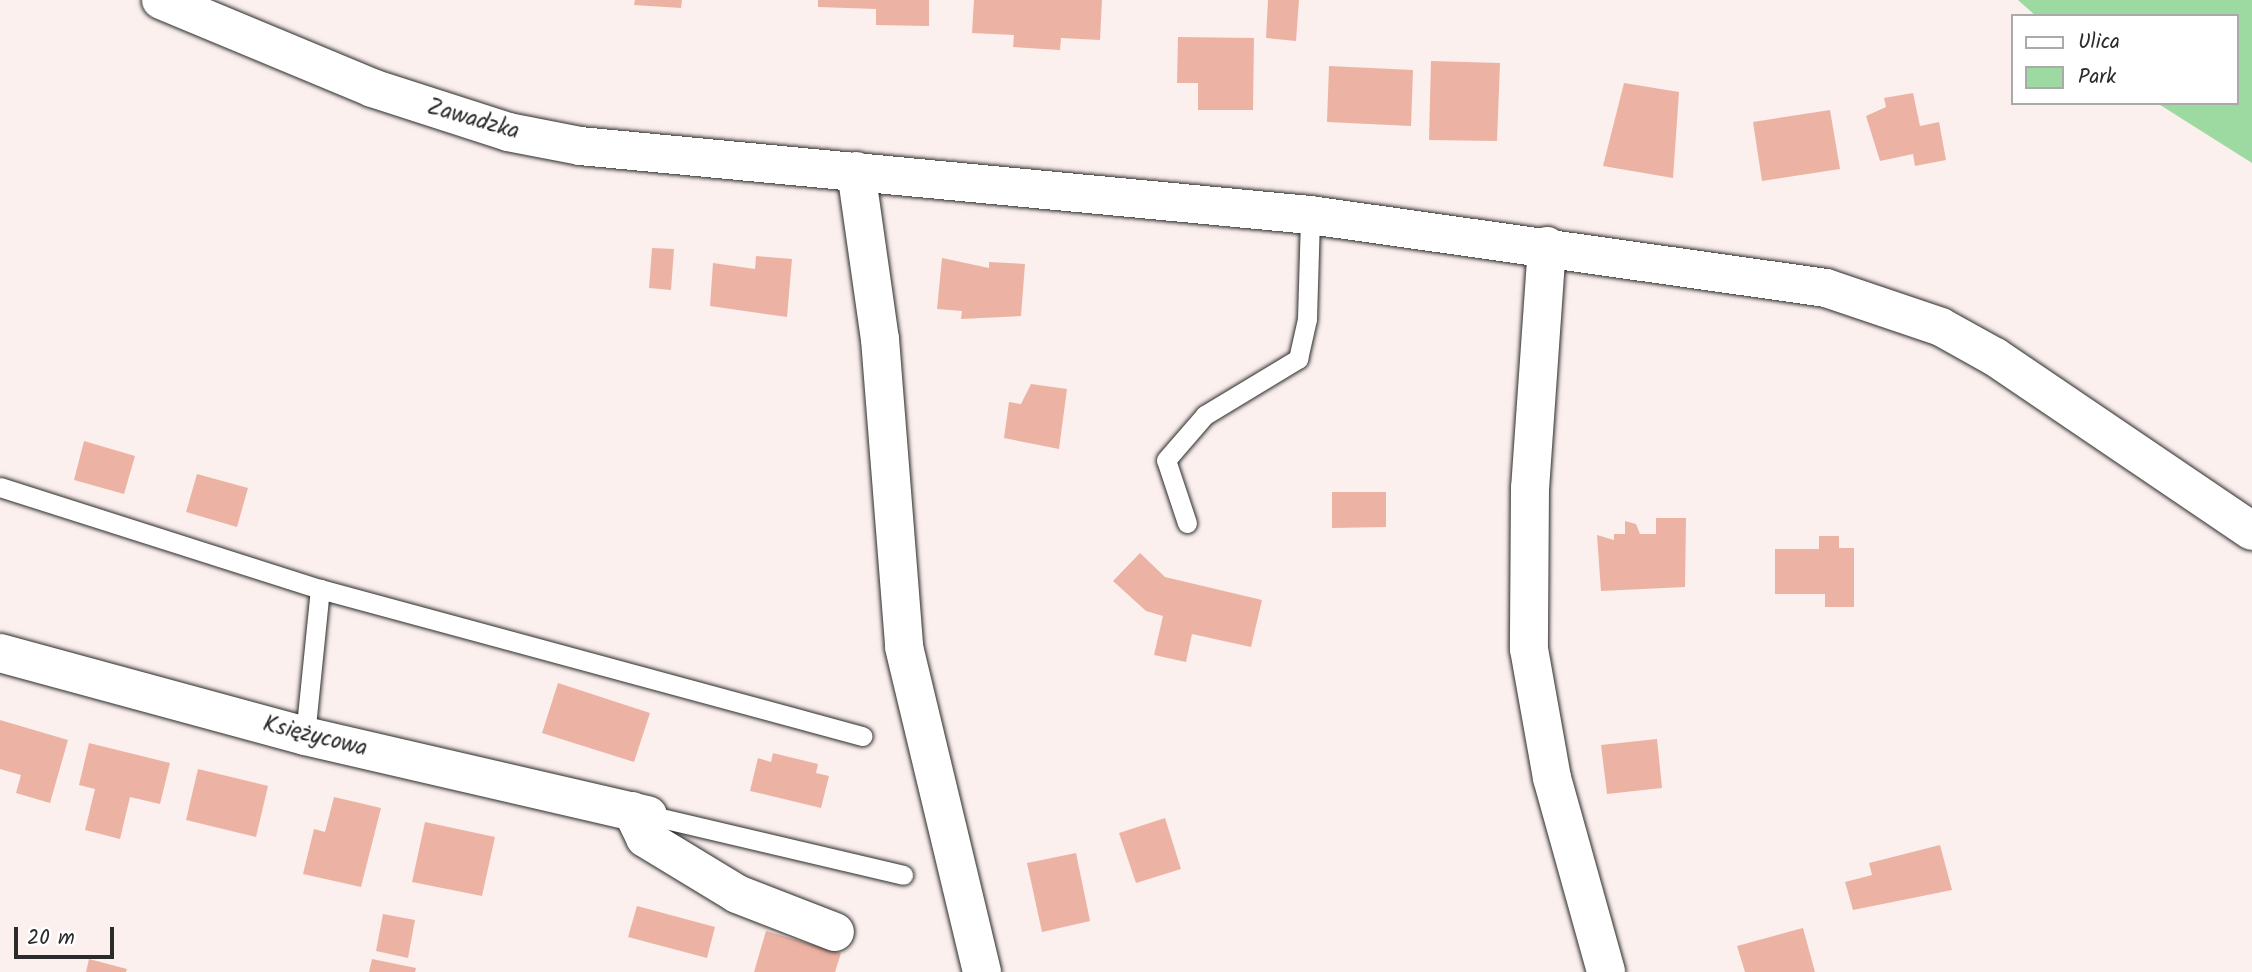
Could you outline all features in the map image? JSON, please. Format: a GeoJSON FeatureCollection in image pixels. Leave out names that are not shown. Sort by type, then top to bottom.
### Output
{"type":"FeatureCollection","features":[{"type":"Feature","properties":{"kind":"street","name":"Zawadzka"},"geometry":{"type":"LineString","coordinates":[[161,0],[372,88],[508,132],[664,159],[856,171],[1310,215],[1547,246],[1826,288],[1941,327],[2050,389],[2252,531]]}},
{"type":"Feature","properties":{"kind":"street"},"geometry":{"type":"LineString","coordinates":[[856,171],[880,339],[904,647],[982,972]]}},
{"type":"Feature","properties":{"kind":"street"},"geometry":{"type":"LineString","coordinates":[[1547,246],[1530,488],[1529,649],[1552,778],[1606,972]]}},
{"type":"Feature","properties":{"kind":"street","name":"Księżycowa"},"geometry":{"type":"LineString","coordinates":[[0,653],[305,736],[640,813]]}},
{"type":"Feature","properties":{"kind":"street"},"geometry":{"type":"LineString","coordinates":[[640,813],[645,838],[737,894],[835,932]]}},
{"type":"Feature","properties":{"kind":"lane"},"geometry":{"type":"LineString","coordinates":[[1187,523],[1166,460],[1205,415],[1298,359],[1307,319],[1310,215]]}},
{"type":"Feature","properties":{"kind":"lane"},"geometry":{"type":"LineString","coordinates":[[0,487],[320,589],[862,736]]}},
{"type":"Feature","properties":{"kind":"lane"},"geometry":{"type":"LineString","coordinates":[[305,736],[320,589]]}},
{"type":"Feature","properties":{"kind":"lane"},"geometry":{"type":"LineString","coordinates":[[640,813],[903,875]]}},
{"type":"Feature","properties":{"kind":"green space"},"geometry":{"type":"Polygon","coordinates":[[[2018,0],[2252,0],[2252,163],[2160,105],[2238,105],[2238,14],[2034,14],[2018,0]]]}},
{"type":"Feature","properties":{"kind":"building"},"geometry":{"type":"Polygon","coordinates":[[[635,0],[682,0],[681,8],[634,5],[635,0]]]}},
{"type":"Feature","properties":{"kind":"building"},"geometry":{"type":"Polygon","coordinates":[[[818,0],[929,0],[929,26],[876,25],[876,9],[818,7],[818,0]]]}},
{"type":"Feature","properties":{"kind":"building"},"geometry":{"type":"Polygon","coordinates":[[[974,0],[1102,0],[1100,40],[1061,38],[1060,50],[1013,47],[1014,35],[972,33],[974,0]]]}},
{"type":"Feature","properties":{"kind":"building"},"geometry":{"type":"Polygon","coordinates":[[[1268,0],[1299,0],[1296,41],[1266,38],[1268,0]]]}},
{"type":"Feature","properties":{"kind":"building"},"geometry":{"type":"Polygon","coordinates":[[[1178,37],[1254,38],[1253,110],[1198,110],[1198,83],[1177,83],[1178,37]]]}},
{"type":"Feature","properties":{"kind":"building"},"geometry":{"type":"Polygon","coordinates":[[[1431,61],[1500,63],[1497,141],[1429,140],[1431,61]]]}},
{"type":"Feature","properties":{"kind":"building"},"geometry":{"type":"Polygon","coordinates":[[[1329,66],[1413,70],[1411,126],[1327,122],[1329,66]]]}},
{"type":"Feature","properties":{"kind":"building"},"geometry":{"type":"Polygon","coordinates":[[[1624,83],[1679,92],[1673,178],[1603,166],[1624,83]]]}},
{"type":"Feature","properties":{"kind":"building"},"geometry":{"type":"Polygon","coordinates":[[[1913,93],[1920,126],[1939,122],[1946,160],[1915,166],[1913,154],[1880,161],[1866,116],[1886,107],[1884,98],[1913,93]]]}},
{"type":"Feature","properties":{"kind":"building"},"geometry":{"type":"Polygon","coordinates":[[[1830,110],[1840,169],[1762,181],[1753,122],[1830,110]]]}},
{"type":"Feature","properties":{"kind":"building"},"geometry":{"type":"Polygon","coordinates":[[[652,248],[674,249],[671,290],[649,288],[652,248]]]}},
{"type":"Feature","properties":{"kind":"building"},"geometry":{"type":"Polygon","coordinates":[[[756,256],[792,259],[787,317],[710,306],[713,263],[755,269],[756,256]]]}},
{"type":"Feature","properties":{"kind":"building"},"geometry":{"type":"Polygon","coordinates":[[[942,258],[989,268],[989,262],[1025,264],[1021,316],[961,319],[962,311],[937,309],[942,258]]]}},
{"type":"Feature","properties":{"kind":"building"},"geometry":{"type":"Polygon","coordinates":[[[1031,384],[1067,389],[1059,449],[1004,438],[1009,402],[1021,404],[1031,384]]]}},
{"type":"Feature","properties":{"kind":"building"},"geometry":{"type":"Polygon","coordinates":[[[84,441],[135,456],[124,494],[74,480],[84,441]]]}},
{"type":"Feature","properties":{"kind":"building"},"geometry":{"type":"Polygon","coordinates":[[[197,474],[248,488],[237,527],[186,512],[197,474]]]}},
{"type":"Feature","properties":{"kind":"building"},"geometry":{"type":"Polygon","coordinates":[[[1332,492],[1386,492],[1386,527],[1332,528],[1332,492]]]}},
{"type":"Feature","properties":{"kind":"building"},"geometry":{"type":"Polygon","coordinates":[[[1656,518],[1686,518],[1685,587],[1601,591],[1597,535],[1614,540],[1614,534],[1625,534],[1625,521],[1636,524],[1640,534],[1656,534],[1656,518]]]}},
{"type":"Feature","properties":{"kind":"building"},"geometry":{"type":"Polygon","coordinates":[[[1819,536],[1839,536],[1839,548],[1854,548],[1854,607],[1825,607],[1825,594],[1775,594],[1775,549],[1819,549],[1819,536]]]}},
{"type":"Feature","properties":{"kind":"building"},"geometry":{"type":"Polygon","coordinates":[[[1140,553],[1165,577],[1262,600],[1251,647],[1192,634],[1186,662],[1154,655],[1163,616],[1146,611],[1113,581],[1140,553]]]}},
{"type":"Feature","properties":{"kind":"building"},"geometry":{"type":"Polygon","coordinates":[[[558,683],[650,713],[634,762],[542,733],[558,683]]]}},
{"type":"Feature","properties":{"kind":"building"},"geometry":{"type":"Polygon","coordinates":[[[0,720],[68,740],[50,803],[16,793],[21,775],[0,769],[0,720]]]}},
{"type":"Feature","properties":{"kind":"building"},"geometry":{"type":"Polygon","coordinates":[[[1657,739],[1662,788],[1607,794],[1601,745],[1657,739]]]}},
{"type":"Feature","properties":{"kind":"building"},"geometry":{"type":"Polygon","coordinates":[[[89,743],[170,763],[160,804],[130,797],[120,839],[85,830],[95,789],[79,785],[89,743]]]}},
{"type":"Feature","properties":{"kind":"building"},"geometry":{"type":"Polygon","coordinates":[[[773,753],[818,764],[816,773],[829,776],[821,808],[750,791],[758,758],[771,762],[773,753]]]}},
{"type":"Feature","properties":{"kind":"building"},"geometry":{"type":"Polygon","coordinates":[[[198,769],[268,786],[256,837],[186,820],[198,769]]]}},
{"type":"Feature","properties":{"kind":"building"},"geometry":{"type":"Polygon","coordinates":[[[334,797],[381,808],[361,887],[303,874],[314,829],[325,832],[334,797]]]}},
{"type":"Feature","properties":{"kind":"building"},"geometry":{"type":"Polygon","coordinates":[[[1165,818],[1181,869],[1136,883],[1119,833],[1165,818]]]}},
{"type":"Feature","properties":{"kind":"building"},"geometry":{"type":"Polygon","coordinates":[[[425,822],[495,837],[482,896],[412,882],[425,822]]]}},
{"type":"Feature","properties":{"kind":"building"},"geometry":{"type":"Polygon","coordinates":[[[1940,845],[1952,890],[1853,910],[1845,882],[1872,875],[1869,863],[1940,845]]]}},
{"type":"Feature","properties":{"kind":"building"},"geometry":{"type":"Polygon","coordinates":[[[1076,853],[1090,921],[1042,932],[1027,863],[1076,853]]]}},
{"type":"Feature","properties":{"kind":"building"},"geometry":{"type":"Polygon","coordinates":[[[637,906],[715,927],[707,958],[628,937],[637,906]]]}},
{"type":"Feature","properties":{"kind":"building"},"geometry":{"type":"Polygon","coordinates":[[[383,914],[415,920],[408,958],[376,951],[383,914]]]}},
{"type":"Feature","properties":{"kind":"building"},"geometry":{"type":"Polygon","coordinates":[[[1803,928],[1815,972],[1745,972],[1737,946],[1803,928]]]}},
{"type":"Feature","properties":{"kind":"building"},"geometry":{"type":"Polygon","coordinates":[[[766,931],[841,953],[835,972],[754,972],[766,931]]]}},
{"type":"Feature","properties":{"kind":"building"},"geometry":{"type":"Polygon","coordinates":[[[89,959],[127,969],[126,972],[86,972],[89,959]]]}},
{"type":"Feature","properties":{"kind":"building"},"geometry":{"type":"Polygon","coordinates":[[[372,959],[416,968],[415,972],[369,972],[372,959]]]}}]}
